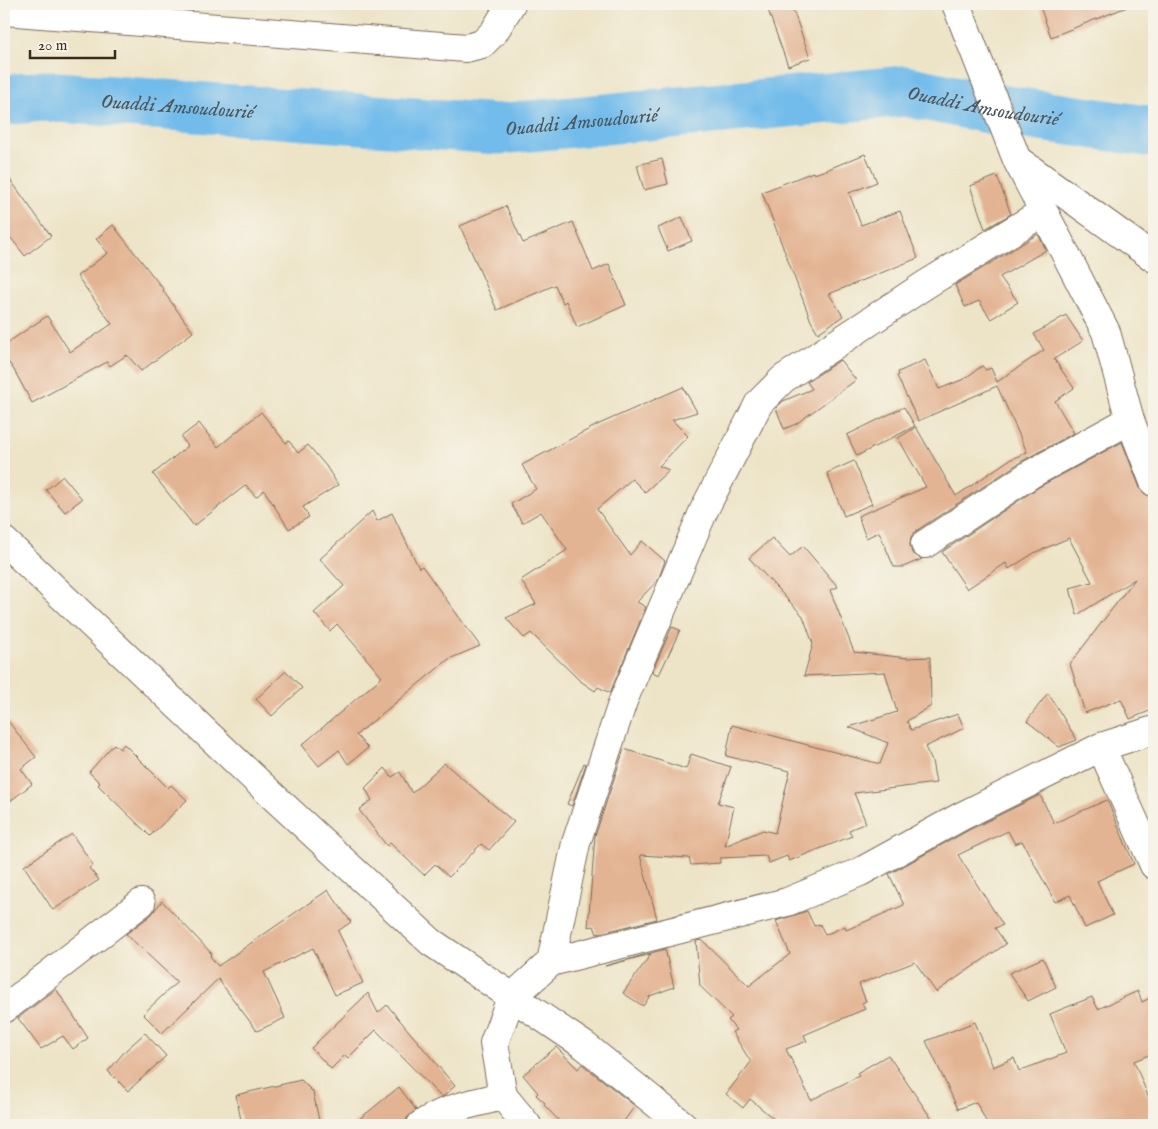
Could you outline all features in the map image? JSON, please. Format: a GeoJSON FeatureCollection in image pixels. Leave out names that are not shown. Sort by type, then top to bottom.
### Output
{"type":"FeatureCollection","features":[{"type":"Feature","properties":{"kind":"street"},"geometry":{"type":"LineString","coordinates":[[4,11],[466,48],[482,44],[494,32],[511,4]]}},
{"type":"Feature","properties":{"kind":"street"},"geometry":{"type":"LineString","coordinates":[[956,4],[1017,160],[1042,212],[1106,332],[1130,420],[1154,482]]}},
{"type":"Feature","properties":{"kind":"street"},"geometry":{"type":"LineString","coordinates":[[1017,160],[1154,258]]}},
{"type":"Feature","properties":{"kind":"street"},"geometry":{"type":"LineString","coordinates":[[551,962],[576,843],[623,701],[704,510],[759,404],[783,378],[924,285],[1042,212]]}},
{"type":"Feature","properties":{"kind":"street"},"geometry":{"type":"LineString","coordinates":[[925,544],[1031,474],[1130,420]]}},
{"type":"Feature","properties":{"kind":"street"},"geometry":{"type":"LineString","coordinates":[[4,541],[275,798],[431,942],[586,1046],[682,1125]]}},
{"type":"Feature","properties":{"kind":"street"},"geometry":{"type":"LineString","coordinates":[[527,1125],[503,1096],[494,1043],[512,998],[551,962],[787,902],[860,872],[962,816],[1101,747],[1154,730]]}},
{"type":"Feature","properties":{"kind":"street"},"geometry":{"type":"LineString","coordinates":[[1101,747],[1154,865]]}},
{"type":"Feature","properties":{"kind":"street"},"geometry":{"type":"LineString","coordinates":[[4,1009],[141,903]]}},
{"type":"Feature","properties":{"kind":"street"},"geometry":{"type":"LineString","coordinates":[[420,1125],[429,1119],[460,1107],[503,1096]]}},
{"type":"Feature","properties":{"kind":"building"},"geometry":{"type":"Polygon","coordinates":[[[791,4],[810,58],[788,66],[768,10],[791,4]]]}},
{"type":"Feature","properties":{"kind":"building"},"geometry":{"type":"Polygon","coordinates":[[[1039,4],[1132,4],[1132,5],[1051,37],[1039,4]]]}},
{"type":"Feature","properties":{"kind":"building"},"geometry":{"type":"Polygon","coordinates":[[[865,154],[877,182],[849,193],[861,225],[900,211],[918,258],[829,294],[843,316],[818,333],[811,321],[762,192],[813,172],[814,174],[826,170],[865,154]]]}},
{"type":"Feature","properties":{"kind":"building"},"geometry":{"type":"Polygon","coordinates":[[[662,159],[668,184],[644,190],[637,165],[662,159]]]}},
{"type":"Feature","properties":{"kind":"building"},"geometry":{"type":"Polygon","coordinates":[[[4,171],[51,236],[25,256],[4,229],[4,171]]]}},
{"type":"Feature","properties":{"kind":"building"},"geometry":{"type":"Polygon","coordinates":[[[997,176],[1011,214],[985,229],[970,186],[997,176]]]}},
{"type":"Feature","properties":{"kind":"building"},"geometry":{"type":"Polygon","coordinates":[[[506,206],[523,243],[573,222],[593,271],[609,264],[626,305],[577,327],[566,301],[563,303],[555,285],[497,310],[460,226],[506,206]]]}},
{"type":"Feature","properties":{"kind":"building"},"geometry":{"type":"Polygon","coordinates":[[[682,217],[692,241],[668,251],[658,228],[682,217]]]}},
{"type":"Feature","properties":{"kind":"building"},"geometry":{"type":"Polygon","coordinates":[[[113,225],[164,290],[193,332],[141,371],[127,355],[110,366],[107,362],[32,403],[4,356],[4,345],[47,316],[70,352],[112,324],[77,276],[108,253],[96,239],[113,225]]]}},
{"type":"Feature","properties":{"kind":"building"},"geometry":{"type":"Polygon","coordinates":[[[1038,234],[1046,250],[1000,277],[1018,302],[991,319],[979,301],[965,307],[955,285],[1038,234]]]}},
{"type":"Feature","properties":{"kind":"building"},"geometry":{"type":"Polygon","coordinates":[[[1066,315],[1083,341],[1054,359],[1074,388],[1055,401],[1074,433],[1022,461],[916,531],[911,537],[910,545],[912,553],[922,559],[903,567],[894,567],[879,532],[866,538],[858,516],[926,487],[898,438],[916,427],[956,496],[1009,460],[1027,452],[997,386],[918,421],[897,376],[899,375],[898,372],[925,360],[939,389],[964,379],[982,366],[986,370],[991,368],[997,382],[1044,350],[1034,334],[1066,315]]]}},
{"type":"Feature","properties":{"kind":"building"},"geometry":{"type":"Polygon","coordinates":[[[840,360],[856,380],[796,424],[784,429],[776,408],[783,401],[812,389],[807,382],[840,360]]]}},
{"type":"Feature","properties":{"kind":"building"},"geometry":{"type":"Polygon","coordinates":[[[683,387],[697,412],[672,420],[688,436],[659,466],[669,470],[645,492],[632,479],[597,509],[630,555],[642,541],[665,561],[658,580],[637,602],[646,607],[610,693],[598,687],[595,691],[579,680],[531,633],[524,638],[506,618],[536,604],[521,580],[567,550],[541,512],[522,523],[511,504],[536,489],[522,465],[597,425],[683,387]]]}},
{"type":"Feature","properties":{"kind":"building"},"geometry":{"type":"Polygon","coordinates":[[[904,407],[915,426],[857,456],[847,435],[904,407]]]}},
{"type":"Feature","properties":{"kind":"building"},"geometry":{"type":"Polygon","coordinates":[[[261,412],[286,443],[289,441],[298,453],[308,445],[326,466],[338,485],[303,507],[309,517],[289,529],[264,490],[256,497],[246,485],[194,526],[153,474],[188,446],[181,437],[199,423],[218,447],[261,412]]]}},
{"type":"Feature","properties":{"kind":"building"},"geometry":{"type":"Polygon","coordinates":[[[1122,442],[1140,488],[1145,494],[1154,497],[1154,709],[1130,719],[1121,699],[1085,713],[1070,664],[1135,579],[1077,615],[1070,588],[1092,582],[1069,538],[1034,553],[1009,569],[1006,563],[967,589],[942,552],[1039,487],[1122,442]]]}},
{"type":"Feature","properties":{"kind":"building"},"geometry":{"type":"Polygon","coordinates":[[[854,461],[872,504],[844,516],[827,473],[854,461]]]}},
{"type":"Feature","properties":{"kind":"building"},"geometry":{"type":"Polygon","coordinates":[[[63,476],[82,499],[65,512],[46,490],[63,476]]]}},
{"type":"Feature","properties":{"kind":"building"},"geometry":{"type":"Polygon","coordinates":[[[372,511],[377,521],[392,513],[419,568],[422,566],[480,646],[449,659],[356,735],[368,748],[348,764],[339,750],[319,766],[302,745],[382,677],[337,624],[330,631],[314,613],[344,586],[320,559],[372,511]]]}},
{"type":"Feature","properties":{"kind":"building"},"geometry":{"type":"Polygon","coordinates":[[[772,538],[790,557],[803,546],[838,587],[830,590],[854,652],[908,658],[930,657],[931,706],[907,721],[911,730],[958,714],[964,728],[925,747],[932,761],[936,783],[854,793],[866,823],[849,830],[852,836],[789,861],[787,856],[769,863],[766,856],[720,858],[720,863],[691,865],[689,858],[640,855],[657,919],[597,934],[594,926],[588,927],[595,836],[624,749],[686,769],[691,754],[731,767],[718,803],[734,807],[725,846],[763,830],[775,833],[790,771],[726,756],[732,725],[880,764],[888,743],[849,727],[897,712],[885,672],[804,676],[813,644],[803,616],[749,558],[772,538]]]}},
{"type":"Feature","properties":{"kind":"building"},"geometry":{"type":"Polygon","coordinates":[[[672,627],[680,630],[659,675],[652,672],[672,627]]]}},
{"type":"Feature","properties":{"kind":"building"},"geometry":{"type":"Polygon","coordinates":[[[286,671],[302,688],[272,716],[256,699],[286,671]]]}},
{"type":"Feature","properties":{"kind":"building"},"geometry":{"type":"Polygon","coordinates":[[[1048,693],[1077,740],[1059,747],[1027,721],[1048,693]]]}},
{"type":"Feature","properties":{"kind":"building"},"geometry":{"type":"Polygon","coordinates":[[[4,716],[36,757],[21,769],[32,784],[4,806],[4,716]]]}},
{"type":"Feature","properties":{"kind":"building"},"geometry":{"type":"Polygon","coordinates":[[[114,744],[120,749],[124,744],[168,788],[171,785],[187,800],[150,836],[98,785],[100,783],[89,772],[114,744]]]}},
{"type":"Feature","properties":{"kind":"building"},"geometry":{"type":"Polygon","coordinates":[[[444,763],[514,822],[489,850],[481,844],[449,877],[435,864],[424,875],[390,843],[387,846],[359,810],[372,800],[365,788],[385,768],[392,777],[400,772],[412,793],[444,763]]]}},
{"type":"Feature","properties":{"kind":"building"},"geometry":{"type":"Polygon","coordinates":[[[584,763],[586,764],[572,806],[567,804],[584,763]]]}},
{"type":"Feature","properties":{"kind":"building"},"geometry":{"type":"Polygon","coordinates":[[[1040,795],[1054,823],[1107,800],[1134,864],[1097,881],[1113,915],[1085,928],[1070,895],[1055,902],[1022,841],[1015,844],[1008,831],[958,855],[1003,925],[995,928],[1006,944],[936,992],[915,962],[859,984],[866,1001],[862,1003],[865,1009],[804,1035],[807,1041],[786,1049],[811,1100],[859,1076],[857,1073],[888,1055],[936,1125],[762,1125],[774,1119],[750,1099],[743,1108],[726,1094],[751,1062],[732,1032],[736,1030],[728,1020],[732,1017],[700,986],[696,941],[702,940],[749,986],[790,954],[776,921],[807,911],[814,926],[820,924],[825,935],[845,926],[846,930],[904,905],[889,874],[969,830],[1040,795]]]}},
{"type":"Feature","properties":{"kind":"building"},"geometry":{"type":"Polygon","coordinates":[[[72,834],[93,865],[89,868],[99,880],[53,910],[24,866],[72,834]]]}},
{"type":"Feature","properties":{"kind":"building"},"geometry":{"type":"Polygon","coordinates":[[[328,890],[351,922],[338,931],[363,983],[335,995],[313,948],[264,972],[285,1018],[257,1031],[218,979],[162,1033],[143,1014],[177,982],[126,934],[151,915],[162,901],[212,954],[210,956],[218,966],[328,890]]]}},
{"type":"Feature","properties":{"kind":"building"},"geometry":{"type":"Polygon","coordinates":[[[665,949],[674,987],[650,996],[643,1006],[623,993],[651,954],[605,966],[665,949]]]}},
{"type":"Feature","properties":{"kind":"building"},"geometry":{"type":"Polygon","coordinates":[[[1043,958],[1056,987],[1028,1001],[1009,973],[1043,958]]]}},
{"type":"Feature","properties":{"kind":"building"},"geometry":{"type":"Polygon","coordinates":[[[56,989],[88,1038],[73,1049],[63,1036],[41,1049],[18,1018],[56,989]]]}},
{"type":"Feature","properties":{"kind":"building"},"geometry":{"type":"Polygon","coordinates":[[[1138,991],[1142,1002],[1154,996],[1154,1053],[1134,1061],[1154,1111],[1154,1125],[988,1125],[976,1102],[958,1109],[926,1041],[975,1022],[993,1067],[1014,1058],[1019,1071],[1066,1053],[1050,1014],[1092,997],[1098,1009],[1138,991]]]}},
{"type":"Feature","properties":{"kind":"building"},"geometry":{"type":"Polygon","coordinates":[[[368,993],[378,1013],[387,1005],[455,1086],[445,1095],[441,1097],[376,1030],[348,1058],[345,1055],[331,1069],[311,1048],[368,993]]]}},
{"type":"Feature","properties":{"kind":"building"},"geometry":{"type":"Polygon","coordinates":[[[145,1033],[166,1056],[128,1091],[108,1071],[126,1050],[145,1033]]]}},
{"type":"Feature","properties":{"kind":"building"},"geometry":{"type":"Polygon","coordinates":[[[556,1047],[578,1069],[582,1064],[635,1106],[621,1125],[563,1125],[544,1105],[545,1103],[536,1095],[538,1093],[523,1075],[556,1047]]]}},
{"type":"Feature","properties":{"kind":"building"},"geometry":{"type":"Polygon","coordinates":[[[301,1080],[313,1092],[320,1125],[242,1125],[236,1095],[301,1080]]]}},
{"type":"Feature","properties":{"kind":"building"},"geometry":{"type":"Polygon","coordinates":[[[399,1087],[416,1110],[407,1118],[406,1123],[403,1125],[352,1125],[399,1087]]]}},
{"type":"Feature","properties":{"kind":"waterway","name":"Ouaddi Amsoudourié"},"geometry":{"type":"LineString","coordinates":[[4,100],[43,96],[498,129],[905,91],[998,110],[1154,132]]}}]}
